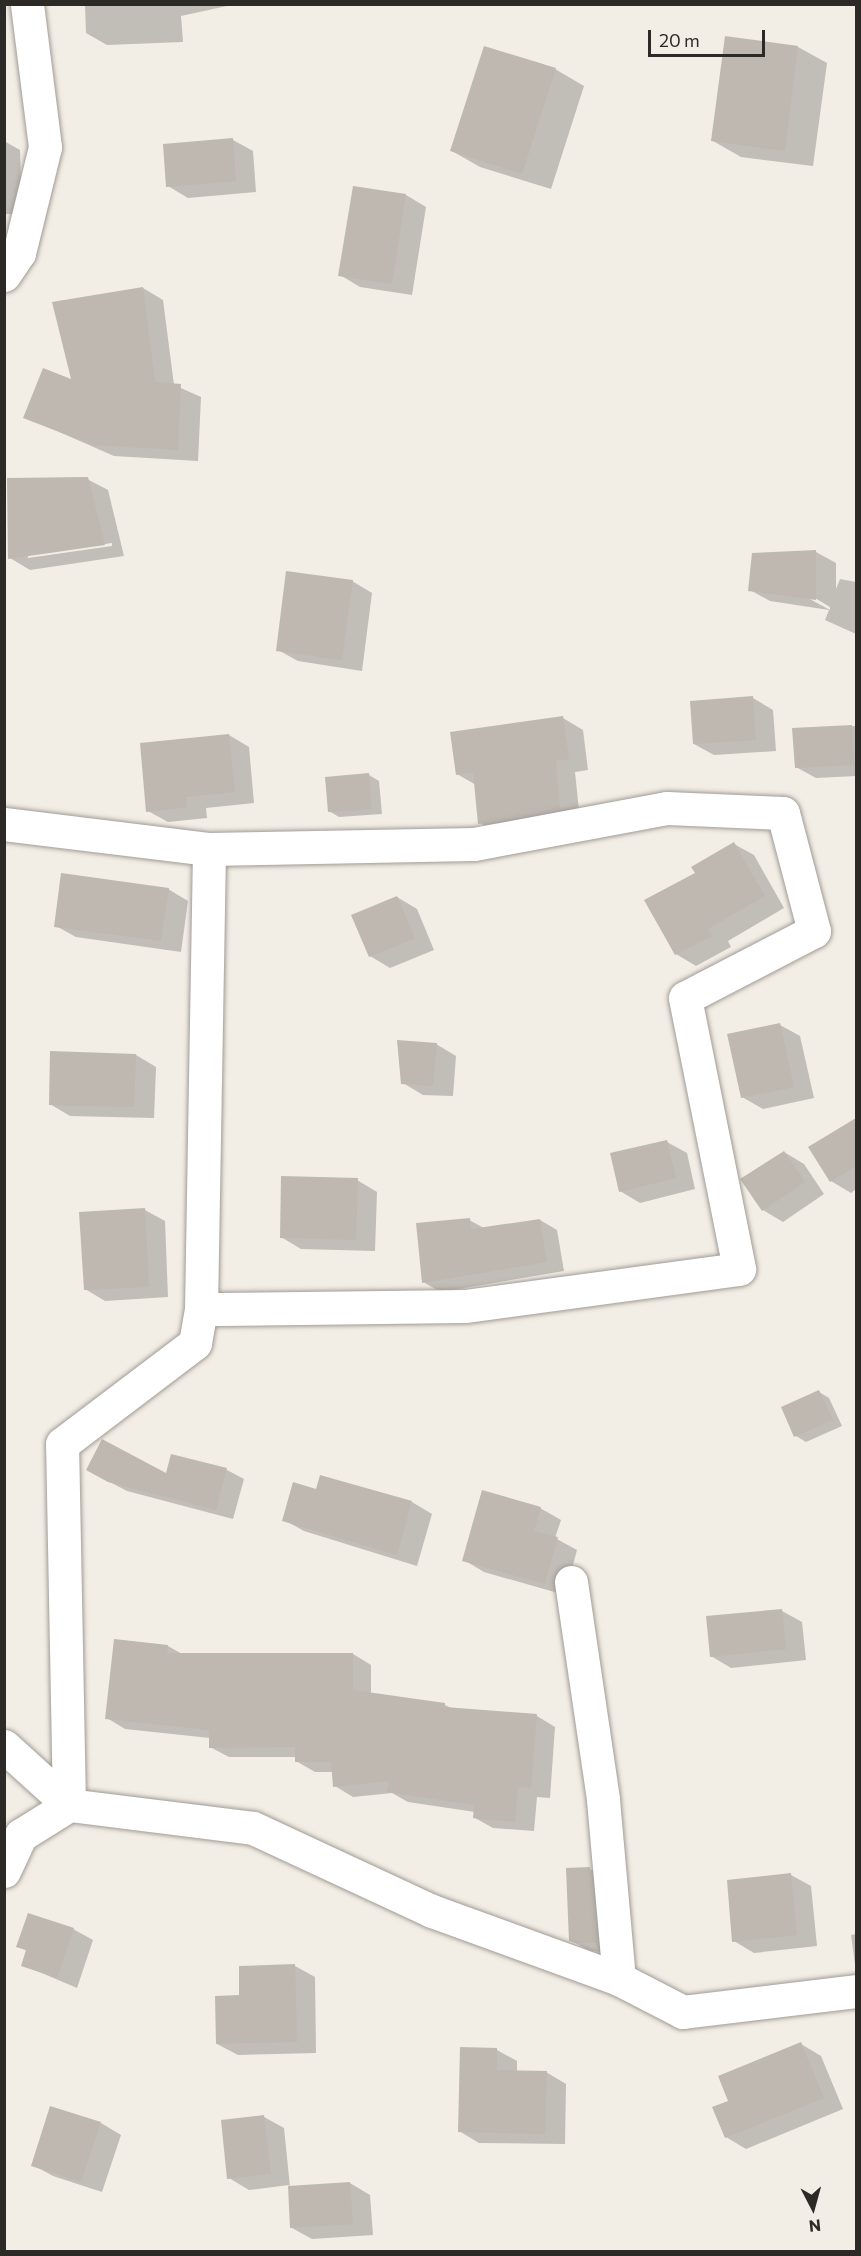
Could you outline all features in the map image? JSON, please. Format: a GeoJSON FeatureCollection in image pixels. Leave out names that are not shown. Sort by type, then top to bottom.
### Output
{"type":"FeatureCollection","features":[{"type":"Feature","properties":{"kind":"street"},"geometry":{"type":"LineString","coordinates":[[4,275],[19,253],[45,147],[27,4]]}},
{"type":"Feature","properties":{"kind":"street"},"geometry":{"type":"LineString","coordinates":[[4,824],[209,849],[474,844],[667,808],[783,813],[814,931],[685,998],[739,1269],[464,1306],[201,1309]]}},
{"type":"Feature","properties":{"kind":"street"},"geometry":{"type":"LineString","coordinates":[[69,1805],[62,1444],[195,1343],[201,1309],[209,849]]}},
{"type":"Feature","properties":{"kind":"street"},"geometry":{"type":"LineString","coordinates":[[571,1582],[603,1800],[619,1979]]}},
{"type":"Feature","properties":{"kind":"street"},"geometry":{"type":"LineString","coordinates":[[4,1746],[69,1805],[253,1828],[432,1911],[619,1979],[683,2012],[856,1991]]}},
{"type":"Feature","properties":{"kind":"street"},"geometry":{"type":"LineString","coordinates":[[4,1871],[21,1835],[69,1805]]}},
{"type":"Feature","properties":{"kind":"building"},"geometry":{"type":"Polygon","coordinates":[[[725,36],[798,46],[785,151],[711,141],[725,36]]]}},
{"type":"Feature","properties":{"kind":"building"},"geometry":{"type":"Polygon","coordinates":[[[484,46],[556,68],[522,174],[450,151],[484,46]]]}},
{"type":"Feature","properties":{"kind":"building"},"geometry":{"type":"Polygon","coordinates":[[[233,138],[236,181],[166,187],[163,144],[233,138]]]}},
{"type":"Feature","properties":{"kind":"building"},"geometry":{"type":"Polygon","coordinates":[[[353,186],[406,194],[392,284],[338,276],[353,186]]]}},
{"type":"Feature","properties":{"kind":"building"},"geometry":{"type":"Polygon","coordinates":[[[143,287],[155,382],[181,384],[178,450],[93,445],[23,418],[43,368],[71,379],[52,302],[143,287]]]}},
{"type":"Feature","properties":{"kind":"building"},"geometry":{"type":"Polygon","coordinates":[[[88,477],[105,545],[8,559],[7,478],[88,477]]]}},
{"type":"Feature","properties":{"kind":"building"},"geometry":{"type":"Polygon","coordinates":[[[816,550],[816,600],[748,591],[752,553],[816,550]]]}},
{"type":"Feature","properties":{"kind":"building"},"geometry":{"type":"Polygon","coordinates":[[[286,571],[353,580],[342,660],[276,651],[286,571]]]}},
{"type":"Feature","properties":{"kind":"building"},"geometry":{"type":"Polygon","coordinates":[[[753,696],[756,740],[693,744],[690,701],[753,696]]]}},
{"type":"Feature","properties":{"kind":"building"},"geometry":{"type":"Polygon","coordinates":[[[563,716],[569,759],[556,761],[560,809],[478,824],[473,772],[456,775],[450,732],[563,716]]]}},
{"type":"Feature","properties":{"kind":"building"},"geometry":{"type":"Polygon","coordinates":[[[852,725],[854,765],[795,768],[792,728],[852,725]]]}},
{"type":"Feature","properties":{"kind":"building"},"geometry":{"type":"Polygon","coordinates":[[[229,734],[235,792],[186,797],[187,807],[146,812],[140,743],[229,734]]]}},
{"type":"Feature","properties":{"kind":"building"},"geometry":{"type":"Polygon","coordinates":[[[369,773],[372,809],[328,812],[325,777],[369,773]]]}},
{"type":"Feature","properties":{"kind":"building"},"geometry":{"type":"Polygon","coordinates":[[[734,842],[765,896],[708,929],[712,936],[675,955],[644,900],[695,873],[691,867],[734,842]]]}},
{"type":"Feature","properties":{"kind":"building"},"geometry":{"type":"Polygon","coordinates":[[[61,873],[169,888],[161,941],[54,927],[61,873]]]}},
{"type":"Feature","properties":{"kind":"building"},"geometry":{"type":"Polygon","coordinates":[[[397,896],[415,938],[369,957],[351,915],[397,896]]]}},
{"type":"Feature","properties":{"kind":"building"},"geometry":{"type":"Polygon","coordinates":[[[780,1023],[794,1087],[741,1098],[727,1034],[780,1023]]]}},
{"type":"Feature","properties":{"kind":"building"},"geometry":{"type":"Polygon","coordinates":[[[397,1040],[437,1043],[433,1086],[401,1084],[397,1040]]]}},
{"type":"Feature","properties":{"kind":"building"},"geometry":{"type":"Polygon","coordinates":[[[50,1051],[136,1054],[134,1107],[49,1105],[50,1051]]]}},
{"type":"Feature","properties":{"kind":"building"},"geometry":{"type":"Polygon","coordinates":[[[856,1118],[856,1166],[830,1182],[808,1147],[856,1118]]]}},
{"type":"Feature","properties":{"kind":"building"},"geometry":{"type":"Polygon","coordinates":[[[667,1140],[676,1178],[619,1192],[610,1153],[667,1140]]]}},
{"type":"Feature","properties":{"kind":"building"},"geometry":{"type":"Polygon","coordinates":[[[784,1151],[805,1182],[762,1211],[740,1179],[784,1151]]]}},
{"type":"Feature","properties":{"kind":"building"},"geometry":{"type":"Polygon","coordinates":[[[281,1176],[358,1178],[356,1240],[280,1238],[281,1176]]]}},
{"type":"Feature","properties":{"kind":"building"},"geometry":{"type":"Polygon","coordinates":[[[145,1208],[149,1287],[84,1290],[79,1212],[145,1208]]]}},
{"type":"Feature","properties":{"kind":"building"},"geometry":{"type":"Polygon","coordinates":[[[470,1218],[471,1229],[540,1219],[547,1262],[422,1283],[416,1223],[470,1218]]]}},
{"type":"Feature","properties":{"kind":"building"},"geometry":{"type":"Polygon","coordinates":[[[819,1390],[833,1420],[794,1437],[781,1407],[819,1390]]]}},
{"type":"Feature","properties":{"kind":"building"},"geometry":{"type":"Polygon","coordinates":[[[102,1439],[166,1473],[171,1454],[227,1468],[216,1510],[108,1482],[86,1470],[102,1439]]]}},
{"type":"Feature","properties":{"kind":"building"},"geometry":{"type":"Polygon","coordinates":[[[320,1475],[412,1501],[397,1555],[282,1521],[293,1482],[316,1489],[320,1475]]]}},
{"type":"Feature","properties":{"kind":"building"},"geometry":{"type":"Polygon","coordinates":[[[482,1490],[541,1507],[534,1531],[558,1537],[545,1584],[462,1561],[482,1490]]]}},
{"type":"Feature","properties":{"kind":"building"},"geometry":{"type":"Polygon","coordinates":[[[782,1609],[786,1649],[710,1657],[706,1616],[782,1609]]]}},
{"type":"Feature","properties":{"kind":"building"},"geometry":{"type":"Polygon","coordinates":[[[114,1639],[168,1645],[167,1653],[353,1653],[353,1690],[445,1703],[445,1707],[537,1714],[531,1788],[518,1787],[515,1822],[473,1818],[474,1805],[387,1792],[389,1781],[333,1787],[331,1762],[295,1762],[295,1747],[209,1748],[209,1730],[105,1719],[114,1639]]]}},
{"type":"Feature","properties":{"kind":"building"},"geometry":{"type":"Polygon","coordinates":[[[590,1867],[597,1943],[576,1943],[569,1941],[566,1868],[590,1867]]]}},
{"type":"Feature","properties":{"kind":"building"},"geometry":{"type":"Polygon","coordinates":[[[791,1873],[797,1935],[732,1942],[727,1880],[791,1873]]]}},
{"type":"Feature","properties":{"kind":"building"},"geometry":{"type":"Polygon","coordinates":[[[28,1913],[74,1928],[57,1978],[21,1966],[26,1950],[16,1947],[28,1913]]]}},
{"type":"Feature","properties":{"kind":"building"},"geometry":{"type":"Polygon","coordinates":[[[295,1964],[297,2042],[216,2044],[215,1996],[239,1995],[239,1966],[295,1964]]]}},
{"type":"Feature","properties":{"kind":"building"},"geometry":{"type":"Polygon","coordinates":[[[801,2042],[824,2098],[725,2138],[712,2107],[728,2101],[718,2076],[801,2042]]]}},
{"type":"Feature","properties":{"kind":"building"},"geometry":{"type":"Polygon","coordinates":[[[460,2047],[497,2048],[497,2070],[547,2071],[545,2134],[458,2132],[460,2047]]]}},
{"type":"Feature","properties":{"kind":"building"},"geometry":{"type":"Polygon","coordinates":[[[50,2106],[101,2122],[81,2182],[31,2166],[50,2106]]]}},
{"type":"Feature","properties":{"kind":"building"},"geometry":{"type":"Polygon","coordinates":[[[264,2115],[271,2174],[227,2179],[221,2120],[264,2115]]]}},
{"type":"Feature","properties":{"kind":"building"},"geometry":{"type":"Polygon","coordinates":[[[350,2182],[353,2224],[290,2228],[288,2186],[350,2182]]]}}]}
